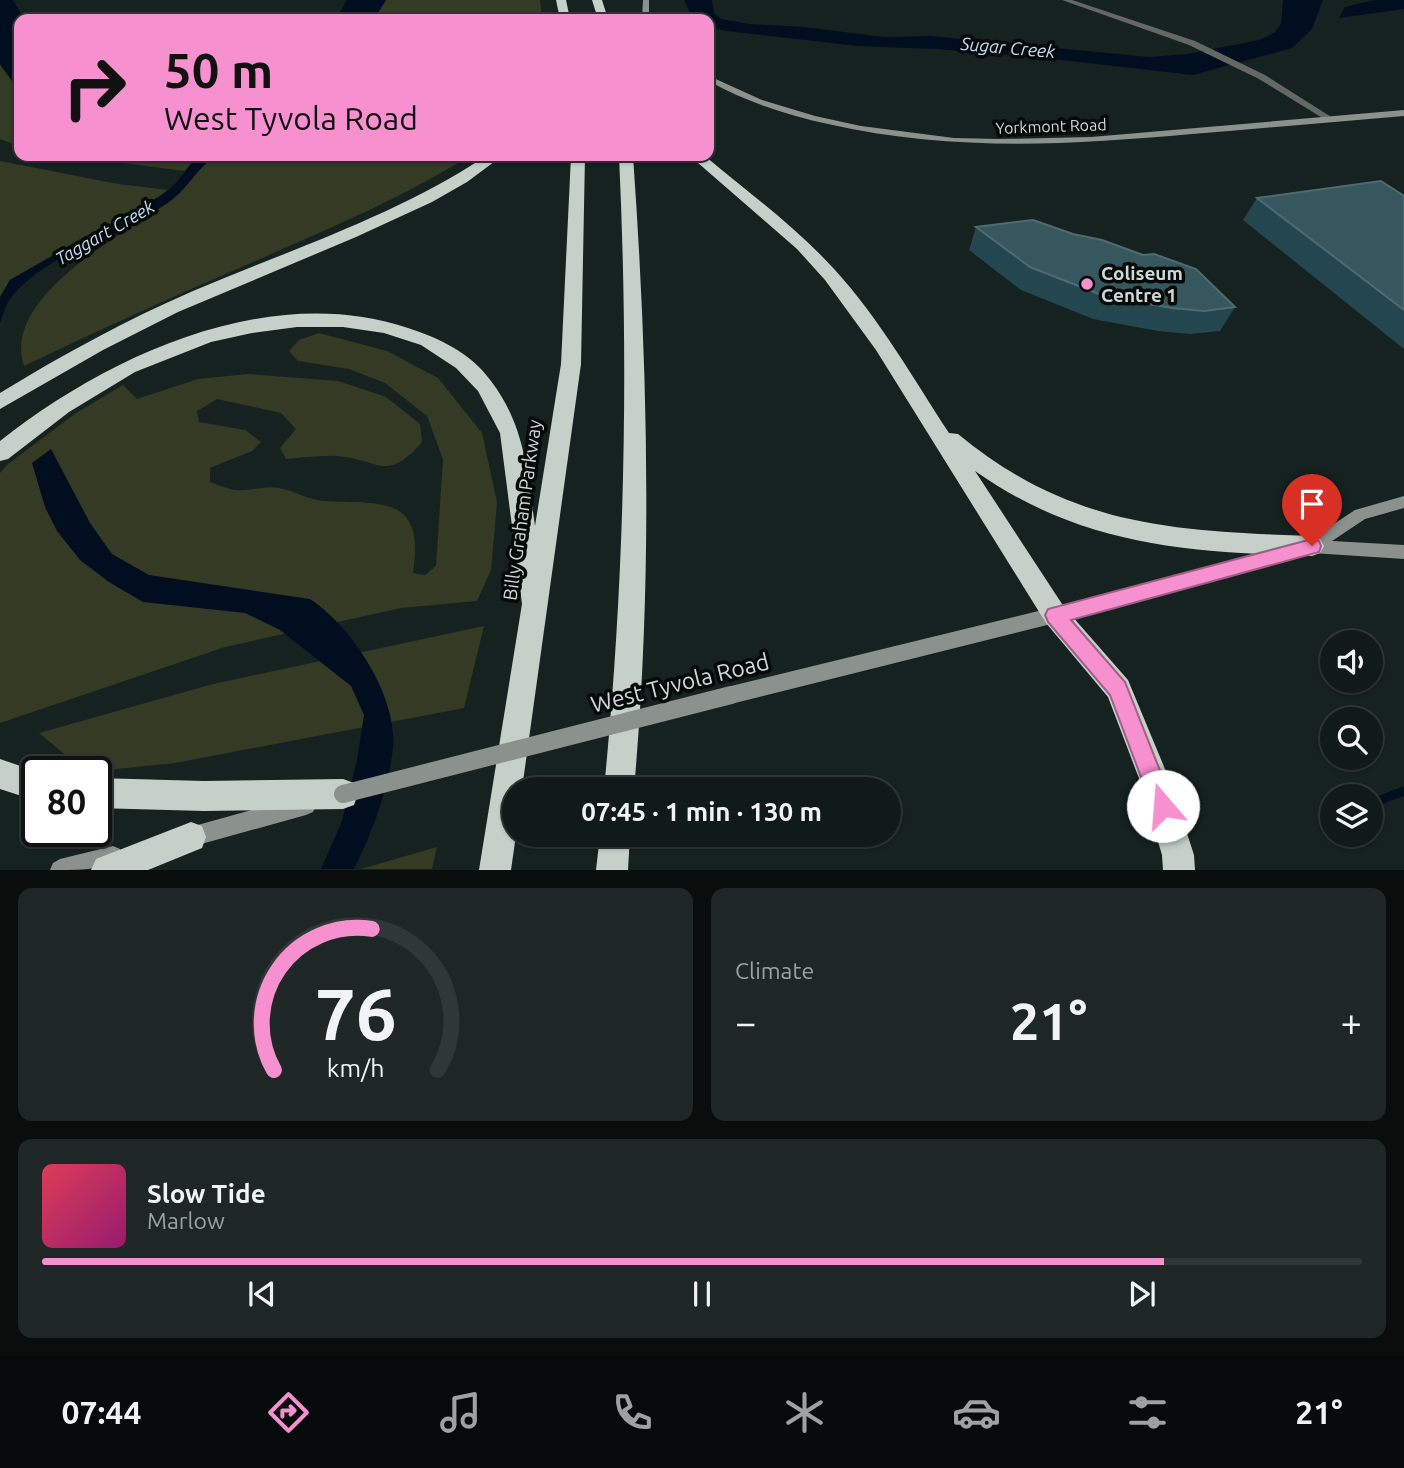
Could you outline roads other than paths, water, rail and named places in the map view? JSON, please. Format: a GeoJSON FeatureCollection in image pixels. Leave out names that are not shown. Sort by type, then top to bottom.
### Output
{"type":"FeatureCollection","features":[{"type":"Feature","properties":{"kind":"highway"},"geometry":{"type":"LineString","coordinates":[[0,402],[47,372],[137,324],[422,200],[487,161]]}},
{"type":"Feature","properties":{"kind":"highway","name":"Billy Graham Parkway"},"geometry":{"type":"LineString","coordinates":[[495,870],[571,364],[578,161]]}},
{"type":"Feature","properties":{"kind":"highway"},"geometry":{"type":"LineString","coordinates":[[621,777],[633,636],[637,361],[626,161]]}},
{"type":"Feature","properties":{"kind":"highway"},"geometry":{"type":"LineString","coordinates":[[702,161],[803,246],[831,276],[883,346],[1055,615],[1118,689],[1155,781],[1178,855],[1180,870]]}},
{"type":"Feature","properties":{"kind":"highway"},"geometry":{"type":"LineString","coordinates":[[0,453],[29,428],[90,387],[138,363],[186,344],[245,328],[283,323],[348,322],[397,330],[438,346],[462,362],[472,371],[500,409],[510,433],[536,611]]}},
{"type":"Feature","properties":{"kind":"highway"},"geometry":{"type":"LineString","coordinates":[[932,422],[959,448],[993,472],[1032,494],[1104,523],[1176,539],[1312,546]]}},
{"type":"Feature","properties":{"kind":"highway"},"geometry":{"type":"LineString","coordinates":[[0,774],[21,781]]}},
{"type":"Feature","properties":{"kind":"highway"},"geometry":{"type":"LineString","coordinates":[[112,793],[204,796],[343,794]]}},
{"type":"Feature","properties":{"kind":"highway"},"geometry":{"type":"LineString","coordinates":[[107,870],[191,837]]}},
{"type":"Feature","properties":{"kind":"highway"},"geometry":{"type":"LineString","coordinates":[[612,870],[614,847]]}},
{"type":"Feature","properties":{"kind":"street"},"geometry":{"type":"LineString","coordinates":[[1065,0],[1180,38],[1262,77],[1332,120]]}},
{"type":"Feature","properties":{"kind":"street","name":"Yorkmont Road"},"geometry":{"type":"LineString","coordinates":[[714,80],[753,99],[838,124],[896,135],[967,142],[1029,144],[1096,141],[1404,113]]}},
{"type":"Feature","properties":{"kind":"street","name":"West Tyvola Road"},"geometry":{"type":"LineString","coordinates":[[60,870],[191,837],[343,794],[1055,615],[1312,546],[1360,514],[1404,502]]}},
{"type":"Feature","properties":{"kind":"street","name":"West Tyvola Road"},"geometry":{"type":"LineString","coordinates":[[1312,546],[1404,552]]}},
{"type":"Feature","properties":{"kind":"water"},"geometry":{"type":"Polygon","coordinates":[[[0,0],[13,0],[21,14],[14,14],[14,84],[0,64],[0,0]]]}},
{"type":"Feature","properties":{"kind":"water"},"geometry":{"type":"Polygon","coordinates":[[[347,0],[386,0],[377,14],[339,14],[347,0]]]}},
{"type":"Feature","properties":{"kind":"water","name":"Sugar Creek"},"geometry":{"type":"Polygon","coordinates":[[[684,0],[712,0],[714,13],[721,19],[749,24],[804,27],[884,37],[930,36],[1149,57],[1188,54],[1259,40],[1274,33],[1281,24],[1283,0],[1323,0],[1312,29],[1292,48],[1193,75],[1044,58],[937,49],[857,46],[727,31],[714,28],[714,14],[691,14],[684,0]]]}},
{"type":"Feature","properties":{"kind":"water"},"geometry":{"type":"Polygon","coordinates":[[[1374,0],[1404,0],[1404,9],[1339,18],[1345,7],[1374,0]]]}},
{"type":"Feature","properties":{"kind":"water","name":"Taggart Creek"},"geometry":{"type":"Polygon","coordinates":[[[193,161],[209,161],[180,193],[166,204],[65,255],[28,280],[9,300],[0,323],[0,297],[10,280],[162,195],[176,183],[193,161]]]}},
{"type":"Feature","properties":{"kind":"water"},"geometry":{"type":"Polygon","coordinates":[[[51,449],[90,523],[112,554],[149,575],[310,599],[326,611],[356,644],[380,685],[388,707],[393,728],[393,748],[379,810],[354,869],[321,869],[342,821],[357,760],[364,715],[351,686],[280,630],[245,613],[143,602],[109,582],[80,560],[57,531],[45,507],[32,463],[51,449]]]}},
{"type":"Feature","properties":{"kind":"waterway"},"geometry":{"type":"LineString","coordinates":[[1383,799],[1404,791]]}},
{"type":"Feature","properties":{"kind":"place","name":"Coliseum Centre 1"},"geometry":{"type":"Point","coordinates":[1087,284]}}]}
